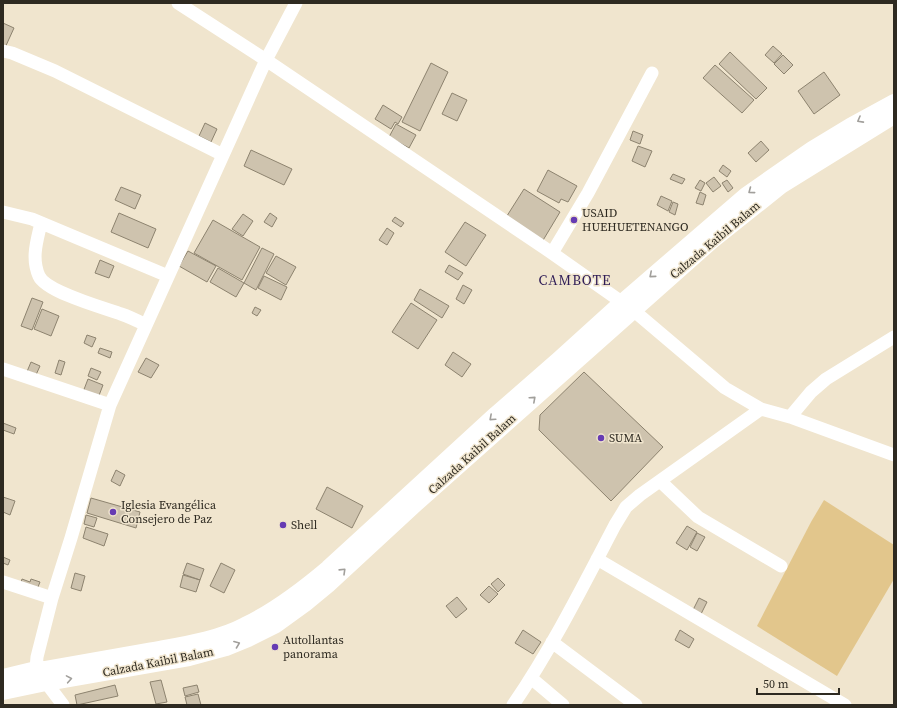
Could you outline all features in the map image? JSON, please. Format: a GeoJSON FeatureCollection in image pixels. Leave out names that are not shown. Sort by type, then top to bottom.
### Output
{"type":"FeatureCollection","features":[{"type":"Feature","properties":{"kind":"main road","name":"Calzada Kaibil Balam"},"geometry":{"type":"LineString","coordinates":[[3,692],[208,654],[248,639],[276,625],[328,585],[412,508],[628,306],[702,232],[763,182],[812,149],[894,102]]}},
{"type":"Feature","properties":{"kind":"main road","name":"Calzada Kaibil Balam"},"geometry":{"type":"LineString","coordinates":[[3,677],[36,669],[46,669],[179,645],[208,638],[245,625],[279,606],[328,568],[496,414],[559,359],[781,186],[894,116]]}},
{"type":"Feature","properties":{"kind":"street"},"geometry":{"type":"LineString","coordinates":[[178,3],[194,8],[266,60],[628,306],[725,388],[761,409],[894,455]]}},
{"type":"Feature","properties":{"kind":"street"},"geometry":{"type":"LineString","coordinates":[[63,705],[36,669],[37,657],[52,598],[110,405],[266,60],[296,3]]}},
{"type":"Feature","properties":{"kind":"street"},"geometry":{"type":"LineString","coordinates":[[3,51],[12,53],[55,71],[223,156]]}},
{"type":"Feature","properties":{"kind":"street"},"geometry":{"type":"LineString","coordinates":[[552,253],[588,193],[652,73]]}},
{"type":"Feature","properties":{"kind":"street"},"geometry":{"type":"LineString","coordinates":[[3,212],[32,219],[168,276]]}},
{"type":"Feature","properties":{"kind":"street"},"geometry":{"type":"LineString","coordinates":[[41,223],[34,251],[35,265],[40,278],[52,288],[69,296],[123,314],[146,325]]}},
{"type":"Feature","properties":{"kind":"street"},"geometry":{"type":"LineString","coordinates":[[790,418],[811,392],[826,379],[894,337]]}},
{"type":"Feature","properties":{"kind":"street"},"geometry":{"type":"LineString","coordinates":[[3,369],[110,405]]}},
{"type":"Feature","properties":{"kind":"street"},"geometry":{"type":"LineString","coordinates":[[512,705],[531,678],[552,642],[626,507],[640,495],[761,409]]}},
{"type":"Feature","properties":{"kind":"street"},"geometry":{"type":"LineString","coordinates":[[660,481],[698,517],[781,566]]}},
{"type":"Feature","properties":{"kind":"street"},"geometry":{"type":"LineString","coordinates":[[597,559],[845,705]]}},
{"type":"Feature","properties":{"kind":"street"},"geometry":{"type":"LineString","coordinates":[[3,582],[52,598]]}},
{"type":"Feature","properties":{"kind":"street"},"geometry":{"type":"LineString","coordinates":[[552,642],[636,705]]}},
{"type":"Feature","properties":{"kind":"street"},"geometry":{"type":"LineString","coordinates":[[531,678],[563,705]]}},
{"type":"Feature","properties":{"kind":"shaded area"},"geometry":{"type":"Polygon","coordinates":[[[824,500],[894,545],[894,579],[837,676],[757,626],[824,500]]]}},
{"type":"Feature","properties":{"kind":"building"},"geometry":{"type":"Polygon","coordinates":[[[3,23],[14,28],[4,50],[3,49],[3,23]]]}},
{"type":"Feature","properties":{"kind":"building"},"geometry":{"type":"Polygon","coordinates":[[[773,46],[782,54],[774,63],[765,55],[773,46]]]}},
{"type":"Feature","properties":{"kind":"building"},"geometry":{"type":"Polygon","coordinates":[[[730,52],[767,88],[756,99],[719,64],[730,52]]]}},
{"type":"Feature","properties":{"kind":"building"},"geometry":{"type":"Polygon","coordinates":[[[783,55],[793,65],[784,74],[774,64],[783,55]]]}},
{"type":"Feature","properties":{"kind":"building"},"geometry":{"type":"Polygon","coordinates":[[[431,63],[448,72],[420,131],[402,122],[431,63]]]}},
{"type":"Feature","properties":{"kind":"building"},"geometry":{"type":"Polygon","coordinates":[[[715,65],[754,100],[742,113],[703,78],[715,65]]]}},
{"type":"Feature","properties":{"kind":"building"},"geometry":{"type":"Polygon","coordinates":[[[824,72],[840,95],[814,114],[798,91],[824,72]]]}},
{"type":"Feature","properties":{"kind":"building"},"geometry":{"type":"Polygon","coordinates":[[[452,93],[467,100],[457,121],[442,114],[452,93]]]}},
{"type":"Feature","properties":{"kind":"building"},"geometry":{"type":"Polygon","coordinates":[[[383,105],[402,117],[398,124],[395,122],[391,129],[375,119],[383,105]]]}},
{"type":"Feature","properties":{"kind":"building"},"geometry":{"type":"Polygon","coordinates":[[[205,123],[217,129],[211,142],[199,136],[205,123]]]}},
{"type":"Feature","properties":{"kind":"building"},"geometry":{"type":"Polygon","coordinates":[[[396,124],[416,135],[409,148],[389,137],[396,124]]]}},
{"type":"Feature","properties":{"kind":"building"},"geometry":{"type":"Polygon","coordinates":[[[633,131],[643,135],[640,144],[630,140],[633,131]]]}},
{"type":"Feature","properties":{"kind":"building"},"geometry":{"type":"Polygon","coordinates":[[[761,141],[769,150],[756,162],[748,153],[761,141]]]}},
{"type":"Feature","properties":{"kind":"building"},"geometry":{"type":"Polygon","coordinates":[[[638,146],[652,151],[645,167],[632,161],[638,146]]]}},
{"type":"Feature","properties":{"kind":"building"},"geometry":{"type":"Polygon","coordinates":[[[251,150],[292,169],[284,185],[244,166],[251,150]]]}},
{"type":"Feature","properties":{"kind":"building"},"geometry":{"type":"Polygon","coordinates":[[[723,165],[731,171],[727,177],[719,171],[723,165]]]}},
{"type":"Feature","properties":{"kind":"building"},"geometry":{"type":"Polygon","coordinates":[[[548,170],[577,186],[568,202],[561,199],[559,203],[537,191],[548,170]]]}},
{"type":"Feature","properties":{"kind":"building"},"geometry":{"type":"Polygon","coordinates":[[[673,174],[685,179],[682,184],[670,179],[673,174]]]}},
{"type":"Feature","properties":{"kind":"building"},"geometry":{"type":"Polygon","coordinates":[[[714,177],[721,186],[713,192],[706,183],[714,177]]]}},
{"type":"Feature","properties":{"kind":"building"},"geometry":{"type":"Polygon","coordinates":[[[700,180],[705,183],[701,191],[695,188],[700,180]]]}},
{"type":"Feature","properties":{"kind":"building"},"geometry":{"type":"Polygon","coordinates":[[[727,180],[733,188],[728,192],[722,183],[727,180]]]}},
{"type":"Feature","properties":{"kind":"building"},"geometry":{"type":"Polygon","coordinates":[[[121,187],[141,195],[135,209],[115,200],[121,187]]]}},
{"type":"Feature","properties":{"kind":"building"},"geometry":{"type":"Polygon","coordinates":[[[524,189],[560,212],[542,242],[505,219],[524,189]]]}},
{"type":"Feature","properties":{"kind":"building"},"geometry":{"type":"Polygon","coordinates":[[[700,192],[706,195],[703,205],[696,203],[700,192]]]}},
{"type":"Feature","properties":{"kind":"building"},"geometry":{"type":"Polygon","coordinates":[[[661,196],[672,201],[668,211],[657,205],[661,196]]]}},
{"type":"Feature","properties":{"kind":"building"},"geometry":{"type":"Polygon","coordinates":[[[673,202],[678,204],[675,215],[669,212],[673,202]]]}},
{"type":"Feature","properties":{"kind":"building"},"geometry":{"type":"Polygon","coordinates":[[[119,213],[156,229],[148,248],[111,232],[119,213]]]}},
{"type":"Feature","properties":{"kind":"building"},"geometry":{"type":"Polygon","coordinates":[[[270,213],[277,218],[272,227],[264,222],[270,213]]]}},
{"type":"Feature","properties":{"kind":"building"},"geometry":{"type":"Polygon","coordinates":[[[243,214],[253,221],[243,236],[232,229],[243,214]]]}},
{"type":"Feature","properties":{"kind":"building"},"geometry":{"type":"Polygon","coordinates":[[[395,217],[404,223],[401,227],[392,221],[395,217]]]}},
{"type":"Feature","properties":{"kind":"building"},"geometry":{"type":"Polygon","coordinates":[[[213,220],[260,247],[242,280],[194,253],[213,220]]]}},
{"type":"Feature","properties":{"kind":"building"},"geometry":{"type":"Polygon","coordinates":[[[465,222],[486,235],[466,266],[445,252],[465,222]]]}},
{"type":"Feature","properties":{"kind":"building"},"geometry":{"type":"Polygon","coordinates":[[[387,228],[394,233],[387,245],[379,240],[387,228]]]}},
{"type":"Feature","properties":{"kind":"building"},"geometry":{"type":"Polygon","coordinates":[[[262,248],[274,254],[256,290],[244,283],[262,248]]]}},
{"type":"Feature","properties":{"kind":"building"},"geometry":{"type":"Polygon","coordinates":[[[188,251],[216,266],[207,282],[179,266],[188,251]]]}},
{"type":"Feature","properties":{"kind":"building"},"geometry":{"type":"Polygon","coordinates":[[[276,256],[296,267],[286,285],[266,273],[276,256]]]}},
{"type":"Feature","properties":{"kind":"building"},"geometry":{"type":"Polygon","coordinates":[[[100,260],[114,266],[109,278],[95,273],[100,260]]]}},
{"type":"Feature","properties":{"kind":"building"},"geometry":{"type":"Polygon","coordinates":[[[449,265],[463,273],[458,280],[445,272],[449,265]]]}},
{"type":"Feature","properties":{"kind":"building"},"geometry":{"type":"Polygon","coordinates":[[[218,268],[244,283],[236,297],[210,282],[218,268]]]}},
{"type":"Feature","properties":{"kind":"building"},"geometry":{"type":"Polygon","coordinates":[[[264,276],[287,287],[281,300],[258,288],[264,276]]]}},
{"type":"Feature","properties":{"kind":"building"},"geometry":{"type":"Polygon","coordinates":[[[463,285],[472,290],[464,304],[456,299],[463,285]]]}},
{"type":"Feature","properties":{"kind":"building"},"geometry":{"type":"Polygon","coordinates":[[[420,289],[449,306],[442,318],[414,300],[420,289]]]}},
{"type":"Feature","properties":{"kind":"building"},"geometry":{"type":"Polygon","coordinates":[[[32,298],[43,302],[32,330],[21,326],[32,298]]]}},
{"type":"Feature","properties":{"kind":"building"},"geometry":{"type":"Polygon","coordinates":[[[411,303],[437,320],[418,349],[392,332],[411,303]]]}},
{"type":"Feature","properties":{"kind":"building"},"geometry":{"type":"Polygon","coordinates":[[[255,307],[261,310],[257,316],[252,313],[255,307]]]}},
{"type":"Feature","properties":{"kind":"building"},"geometry":{"type":"Polygon","coordinates":[[[42,309],[59,316],[51,336],[34,329],[42,309]]]}},
{"type":"Feature","properties":{"kind":"building"},"geometry":{"type":"Polygon","coordinates":[[[87,335],[96,338],[92,347],[84,343],[87,335]]]}},
{"type":"Feature","properties":{"kind":"building"},"geometry":{"type":"Polygon","coordinates":[[[100,348],[112,352],[110,358],[98,353],[100,348]]]}},
{"type":"Feature","properties":{"kind":"building"},"geometry":{"type":"Polygon","coordinates":[[[453,352],[471,364],[462,377],[445,365],[453,352]]]}},
{"type":"Feature","properties":{"kind":"building"},"geometry":{"type":"Polygon","coordinates":[[[146,358],[159,365],[151,378],[138,372],[146,358]]]}},
{"type":"Feature","properties":{"kind":"building"},"geometry":{"type":"Polygon","coordinates":[[[59,360],[65,362],[61,375],[55,373],[59,360]]]}},
{"type":"Feature","properties":{"kind":"building"},"geometry":{"type":"Polygon","coordinates":[[[31,362],[40,366],[35,377],[26,374],[31,362]]]}},
{"type":"Feature","properties":{"kind":"building"},"geometry":{"type":"Polygon","coordinates":[[[91,368],[101,372],[97,380],[88,376],[91,368]]]}},
{"type":"Feature","properties":{"kind":"building","name":"SUMA"},"geometry":{"type":"Polygon","coordinates":[[[584,372],[663,447],[611,501],[539,430],[540,415],[584,372]]]}},
{"type":"Feature","properties":{"kind":"building"},"geometry":{"type":"Polygon","coordinates":[[[88,379],[103,385],[98,398],[83,392],[88,379]]]}},
{"type":"Feature","properties":{"kind":"building"},"geometry":{"type":"Polygon","coordinates":[[[3,423],[16,428],[14,434],[3,430],[3,423]]]}},
{"type":"Feature","properties":{"kind":"building"},"geometry":{"type":"Polygon","coordinates":[[[116,470],[125,475],[120,486],[111,481],[116,470]]]}},
{"type":"Feature","properties":{"kind":"building"},"geometry":{"type":"Polygon","coordinates":[[[327,487],[363,506],[352,528],[316,509],[327,487]]]}},
{"type":"Feature","properties":{"kind":"building"},"geometry":{"type":"Polygon","coordinates":[[[3,497],[15,501],[10,515],[3,512],[3,497]]]}},
{"type":"Feature","properties":{"kind":"building","name":"Iglesia Evangélica Consejero de Paz"},"geometry":{"type":"Polygon","coordinates":[[[91,498],[140,512],[136,528],[87,513],[91,498]]]}},
{"type":"Feature","properties":{"kind":"building"},"geometry":{"type":"Polygon","coordinates":[[[86,515],[97,518],[94,527],[84,524],[86,515]]]}},
{"type":"Feature","properties":{"kind":"building"},"geometry":{"type":"Polygon","coordinates":[[[687,526],[697,532],[687,550],[676,543],[687,526]]]}},
{"type":"Feature","properties":{"kind":"building"},"geometry":{"type":"Polygon","coordinates":[[[86,527],[108,534],[104,546],[83,538],[86,527]]]}},
{"type":"Feature","properties":{"kind":"building"},"geometry":{"type":"Polygon","coordinates":[[[697,533],[705,537],[697,551],[690,547],[697,533]]]}},
{"type":"Feature","properties":{"kind":"building"},"geometry":{"type":"Polygon","coordinates":[[[3,557],[10,560],[8,565],[3,563],[3,557]]]}},
{"type":"Feature","properties":{"kind":"building"},"geometry":{"type":"Polygon","coordinates":[[[187,563],[204,569],[200,580],[183,574],[187,563]]]}},
{"type":"Feature","properties":{"kind":"building"},"geometry":{"type":"Polygon","coordinates":[[[221,563],[235,570],[224,593],[210,586],[221,563]]]}},
{"type":"Feature","properties":{"kind":"building"},"geometry":{"type":"Polygon","coordinates":[[[75,573],[85,576],[81,591],[71,588],[75,573]]]}},
{"type":"Feature","properties":{"kind":"building"},"geometry":{"type":"Polygon","coordinates":[[[183,575],[200,580],[196,592],[180,587],[183,575]]]}},
{"type":"Feature","properties":{"kind":"building"},"geometry":{"type":"Polygon","coordinates":[[[498,578],[505,585],[498,592],[491,584],[498,578]]]}},
{"type":"Feature","properties":{"kind":"building"},"geometry":{"type":"Polygon","coordinates":[[[22,579],[30,582],[31,579],[40,582],[36,592],[20,586],[22,579]]]}},
{"type":"Feature","properties":{"kind":"building"},"geometry":{"type":"Polygon","coordinates":[[[489,586],[498,594],[489,603],[480,595],[489,586]]]}},
{"type":"Feature","properties":{"kind":"building"},"geometry":{"type":"Polygon","coordinates":[[[457,597],[467,609],[456,618],[446,606],[457,597]]]}},
{"type":"Feature","properties":{"kind":"building"},"geometry":{"type":"Polygon","coordinates":[[[699,598],[707,602],[700,616],[692,612],[699,598]]]}},
{"type":"Feature","properties":{"kind":"building"},"geometry":{"type":"Polygon","coordinates":[[[523,630],[541,642],[533,654],[515,643],[523,630]]]}},
{"type":"Feature","properties":{"kind":"building"},"geometry":{"type":"Polygon","coordinates":[[[680,630],[694,639],[689,648],[675,640],[680,630]]]}},
{"type":"Feature","properties":{"kind":"building"},"geometry":{"type":"Polygon","coordinates":[[[161,680],[167,702],[156,704],[150,682],[161,680]]]}},
{"type":"Feature","properties":{"kind":"building"},"geometry":{"type":"Polygon","coordinates":[[[115,685],[118,696],[77,705],[75,695],[115,685]]]}},
{"type":"Feature","properties":{"kind":"building"},"geometry":{"type":"Polygon","coordinates":[[[197,685],[199,692],[185,696],[183,688],[197,685]]]}},
{"type":"Feature","properties":{"kind":"building"},"geometry":{"type":"Polygon","coordinates":[[[198,694],[201,705],[187,705],[185,697],[198,694]]]}},
{"type":"Feature","properties":{"kind":"place","name":"USAID HUEHUETENANGO"},"geometry":{"type":"Point","coordinates":[574,220]}},
{"type":"Feature","properties":{"kind":"place","name":"SUMA"},"geometry":{"type":"Point","coordinates":[601,438]}},
{"type":"Feature","properties":{"kind":"place","name":"Iglesia Evangélica Consejero de Paz"},"geometry":{"type":"Point","coordinates":[113,512]}},
{"type":"Feature","properties":{"kind":"place","name":"Shell"},"geometry":{"type":"Point","coordinates":[283,525]}},
{"type":"Feature","properties":{"kind":"place","name":"Autollantas panorama"},"geometry":{"type":"Point","coordinates":[275,647]}},
{"type":"Feature","properties":{"kind":"district","name":"CAMBOTE"},"geometry":{"type":"Point","coordinates":[575,280]}}]}
